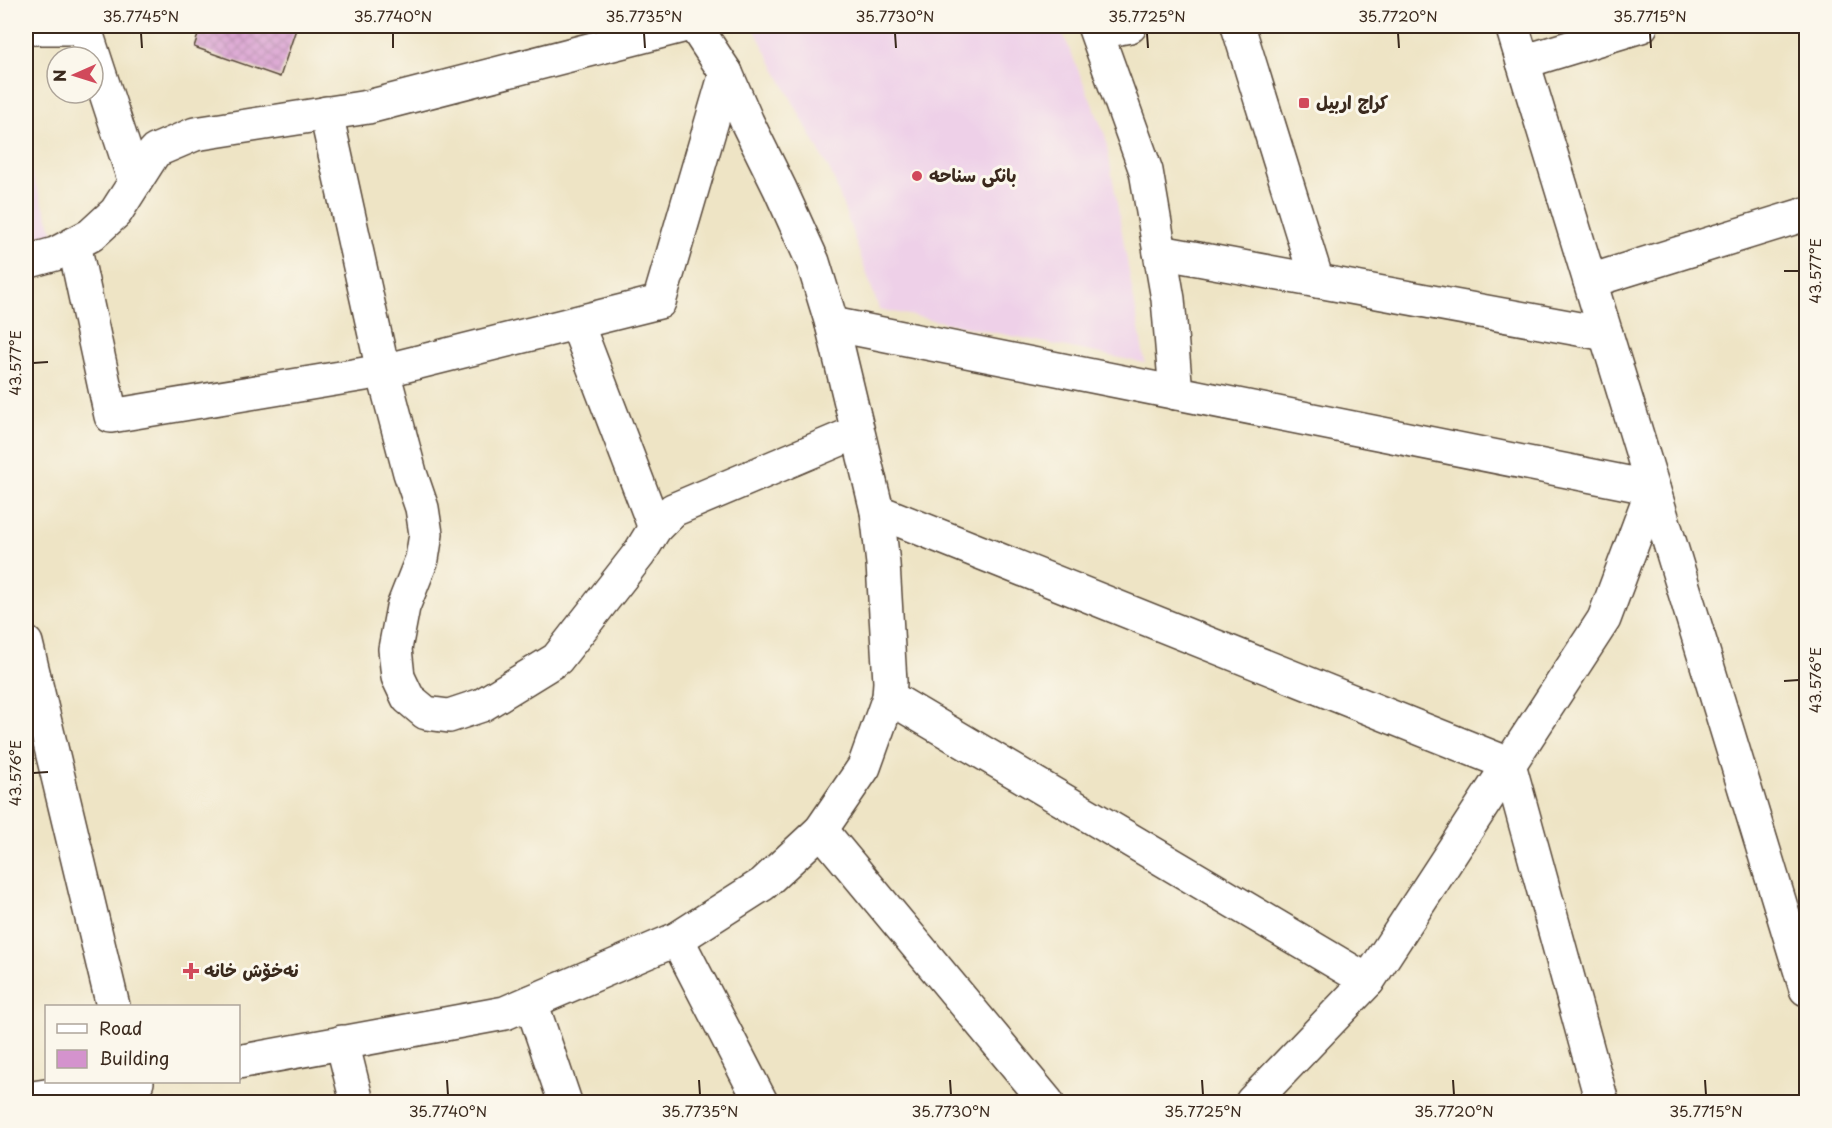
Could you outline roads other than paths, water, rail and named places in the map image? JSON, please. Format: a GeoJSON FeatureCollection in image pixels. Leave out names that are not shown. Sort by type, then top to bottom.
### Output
{"type":"FeatureCollection","features":[{"type":"Feature","properties":{"kind":"street"},"geometry":{"type":"LineString","coordinates":[[26,262],[54,254],[91,235],[116,212],[155,151],[195,134],[368,107],[645,30],[682,26]]}},
{"type":"Feature","properties":{"kind":"street"},"geometry":{"type":"LineString","coordinates":[[240,1062],[505,1013],[677,939],[763,884],[820,830],[864,767],[889,697],[890,682],[883,564],[877,512],[832,324],[813,262],[726,73],[695,26]]}},
{"type":"Feature","properties":{"kind":"street"},"geometry":{"type":"LineString","coordinates":[[1131,26],[1095,29],[1146,171],[1168,299],[1176,393]]}},
{"type":"Feature","properties":{"kind":"street"},"geometry":{"type":"LineString","coordinates":[[1238,26],[1317,281]]}},
{"type":"Feature","properties":{"kind":"street"},"geometry":{"type":"LineString","coordinates":[[1512,26],[1806,989]]}},
{"type":"Feature","properties":{"kind":"street"},"geometry":{"type":"LineString","coordinates":[[1523,62],[1641,26]]}},
{"type":"Feature","properties":{"kind":"street"},"geometry":{"type":"LineString","coordinates":[[26,28],[84,27],[135,182]]}},
{"type":"Feature","properties":{"kind":"street"},"geometry":{"type":"LineString","coordinates":[[74,244],[111,416],[383,371],[577,324],[659,302],[726,73]]}},
{"type":"Feature","properties":{"kind":"street"},"geometry":{"type":"LineString","coordinates":[[326,113],[383,371],[410,473],[422,508],[426,534],[422,559],[403,607],[395,649],[398,677],[408,698],[426,713],[449,716],[482,705],[557,659],[639,554],[655,528],[673,510],[857,432]]}},
{"type":"Feature","properties":{"kind":"street"},"geometry":{"type":"LineString","coordinates":[[1590,281],[1806,214]]}},
{"type":"Feature","properties":{"kind":"street"},"geometry":{"type":"LineString","coordinates":[[1160,252],[1606,334]]}},
{"type":"Feature","properties":{"kind":"street"},"geometry":{"type":"LineString","coordinates":[[577,324],[655,528]]}},
{"type":"Feature","properties":{"kind":"street"},"geometry":{"type":"LineString","coordinates":[[832,324],[1653,488]]}},
{"type":"Feature","properties":{"kind":"street"},"geometry":{"type":"LineString","coordinates":[[1252,1102],[1368,981],[1604,618],[1653,488]]}},
{"type":"Feature","properties":{"kind":"street"},"geometry":{"type":"LineString","coordinates":[[877,512],[1509,765]]}},
{"type":"Feature","properties":{"kind":"street"},"geometry":{"type":"LineString","coordinates":[[27,656],[113,1005]]}},
{"type":"Feature","properties":{"kind":"street"},"geometry":{"type":"LineString","coordinates":[[889,697],[1368,981]]}},
{"type":"Feature","properties":{"kind":"street"},"geometry":{"type":"LineString","coordinates":[[1509,765],[1602,1102]]}},
{"type":"Feature","properties":{"kind":"street"},"geometry":{"type":"LineString","coordinates":[[820,830],[1047,1102]]}},
{"type":"Feature","properties":{"kind":"street"},"geometry":{"type":"LineString","coordinates":[[677,939],[761,1102]]}},
{"type":"Feature","properties":{"kind":"street"},"geometry":{"type":"LineString","coordinates":[[531,1002],[565,1102]]}},
{"type":"Feature","properties":{"kind":"street"},"geometry":{"type":"LineString","coordinates":[[342,1042],[357,1102]]}},
{"type":"Feature","properties":{"kind":"street"},"geometry":{"type":"LineString","coordinates":[[26,1099],[134,1087]]}},
{"type":"Feature","properties":{"kind":"place","name":"كراج اربیل"},"geometry":{"type":"Point","coordinates":[1304,103]}},
{"type":"Feature","properties":{"kind":"place","name":"بانکی سناحە"},"geometry":{"type":"Point","coordinates":[917,176]}},
{"type":"Feature","properties":{"kind":"place","name":"نەخۆش خانە"},"geometry":{"type":"Point","coordinates":[191,971]}}]}
